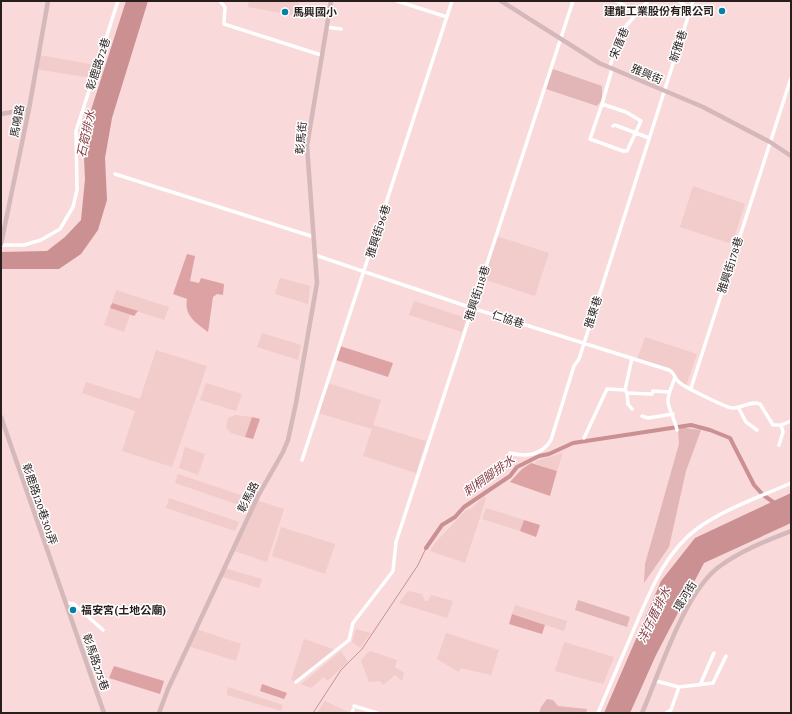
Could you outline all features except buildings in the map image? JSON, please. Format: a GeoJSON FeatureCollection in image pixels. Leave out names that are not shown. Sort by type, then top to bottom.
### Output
{"type":"FeatureCollection","features":[{"type":"Feature","properties":{"kind":"street","name":"馬鳴路"},"geometry":{"type":"LineString","coordinates":[[1,245],[29,109],[48,1]]}},
{"type":"Feature","properties":{"kind":"street","name":"彰鹿路72巷"},"geometry":{"type":"LineString","coordinates":[[1,245],[24,245],[41,240],[60,229],[73,207],[77,190],[76,130],[118,1]]}},
{"type":"Feature","properties":{"kind":"street"},"geometry":{"type":"LineString","coordinates":[[220,1],[225,7],[224,24],[321,55]]}},
{"type":"Feature","properties":{"kind":"street","name":"彰馬街"},"geometry":{"type":"LineString","coordinates":[[317,277],[307,146],[331,1]]}},
{"type":"Feature","properties":{"kind":"street"},"geometry":{"type":"LineString","coordinates":[[397,1],[447,17]]}},
{"type":"Feature","properties":{"kind":"street","name":"雅興街96巷"},"geometry":{"type":"LineString","coordinates":[[302,460],[452,1]]}},
{"type":"Feature","properties":{"kind":"street","name":"雅興街"},"geometry":{"type":"LineString","coordinates":[[500,1],[610,68],[703,107],[770,142],[791,156]]}},
{"type":"Feature","properties":{"kind":"street","name":"雅興街118巷"},"geometry":{"type":"LineString","coordinates":[[296,682],[349,640],[353,623],[392,571],[396,542],[573,1]]}},
{"type":"Feature","properties":{"kind":"street"},"geometry":{"type":"LineString","coordinates":[[617,1],[636,13]]}},
{"type":"Feature","properties":{"kind":"street","name":"宋厝巷"},"geometry":{"type":"LineString","coordinates":[[610,68],[625,27],[648,1]]}},
{"type":"Feature","properties":{"kind":"street"},"geometry":{"type":"LineString","coordinates":[[679,1],[690,9]]}},
{"type":"Feature","properties":{"kind":"street","name":"新雅巷"},"geometry":{"type":"LineString","coordinates":[[664,91],[693,1]]}},
{"type":"Feature","properties":{"kind":"street"},"geometry":{"type":"LineString","coordinates":[[326,27],[341,29]]}},
{"type":"Feature","properties":{"kind":"street"},"geometry":{"type":"LineString","coordinates":[[602,104],[626,112],[641,121],[629,148],[625,151],[591,140],[602,104],[610,68]]}},
{"type":"Feature","properties":{"kind":"street","name":"雅興街178巷"},"geometry":{"type":"LineString","coordinates":[[691,388],[791,78]]}},
{"type":"Feature","properties":{"kind":"street","name":"雅東巷"},"geometry":{"type":"LineString","coordinates":[[510,453],[528,456],[546,448],[551,440],[664,91]]}},
{"type":"Feature","properties":{"kind":"street"},"geometry":{"type":"LineString","coordinates":[[1,114],[29,109]]}},
{"type":"Feature","properties":{"kind":"street"},"geometry":{"type":"LineString","coordinates":[[613,126],[615,125],[648,138]]}},
{"type":"Feature","properties":{"kind":"street"},"geometry":{"type":"LineString","coordinates":[[115,174],[314,237]]}},
{"type":"Feature","properties":{"kind":"street","name":"仁協巷"},"geometry":{"type":"LineString","coordinates":[[315,255],[472,308],[669,370],[680,383],[724,406],[738,408]]}},
{"type":"Feature","properties":{"kind":"street","name":"彰馬路"},"geometry":{"type":"LineString","coordinates":[[159,713],[168,689],[254,503],[283,452],[288,440],[296,403],[317,277]]}},
{"type":"Feature","properties":{"kind":"street"},"geometry":{"type":"LineString","coordinates":[[632,358],[626,392],[628,404],[632,410]]}},
{"type":"Feature","properties":{"kind":"street"},"geometry":{"type":"LineString","coordinates":[[675,376],[669,392],[667,403],[673,414],[677,430]]}},
{"type":"Feature","properties":{"kind":"street"},"geometry":{"type":"LineString","coordinates":[[584,438],[608,389],[652,394],[653,391],[669,392]]}},
{"type":"Feature","properties":{"kind":"street"},"geometry":{"type":"LineString","coordinates":[[757,430],[746,422],[738,408],[757,402],[760,404],[773,425],[781,425],[791,421]]}},
{"type":"Feature","properties":{"kind":"street"},"geometry":{"type":"LineString","coordinates":[[642,416],[648,418],[673,414]]}},
{"type":"Feature","properties":{"kind":"street","name":"彰鹿路120巷301弄"},"geometry":{"type":"LineString","coordinates":[[1,418],[63,596]]}},
{"type":"Feature","properties":{"kind":"street"},"geometry":{"type":"LineString","coordinates":[[779,445],[783,432],[781,425]]}},
{"type":"Feature","properties":{"kind":"street"},"geometry":{"type":"LineString","coordinates":[[598,713],[654,583],[668,559],[698,528],[734,507],[791,483]]}},
{"type":"Feature","properties":{"kind":"street","name":"環河街"},"geometry":{"type":"LineString","coordinates":[[642,713],[686,609],[705,581],[719,566],[735,556],[756,545],[791,531]]}},
{"type":"Feature","properties":{"kind":"street","name":"彰馬路275巷"},"geometry":{"type":"LineString","coordinates":[[63,596],[67,603],[104,713]]}},
{"type":"Feature","properties":{"kind":"street"},"geometry":{"type":"LineString","coordinates":[[67,603],[74,604],[103,630]]}},
{"type":"Feature","properties":{"kind":"street"},"geometry":{"type":"LineString","coordinates":[[700,685],[714,653]]}},
{"type":"Feature","properties":{"kind":"street"},"geometry":{"type":"LineString","coordinates":[[656,681],[679,687],[713,683],[726,656]]}},
{"type":"Feature","properties":{"kind":"street"},"geometry":{"type":"LineString","coordinates":[[666,713],[671,710],[679,687]]}},
{"type":"Feature","properties":{"kind":"street"},"geometry":{"type":"LineString","coordinates":[[353,710],[377,713]]}},
{"type":"Feature","properties":{"kind":"shaded area","name":"馬興國小"},"geometry":{"type":"Polygon","coordinates":[[[249,1],[299,1],[297,16],[248,7],[249,1]]]}},
{"type":"Feature","properties":{"kind":"shaded area"},"geometry":{"type":"Polygon","coordinates":[[[39,55],[95,65],[91,78],[36,69],[39,55]]]}},
{"type":"Feature","properties":{"kind":"shaded area"},"geometry":{"type":"Polygon","coordinates":[[[553,69],[602,86],[602,100],[597,106],[546,89],[553,69]]]}},
{"type":"Feature","properties":{"kind":"shaded area"},"geometry":{"type":"Polygon","coordinates":[[[693,186],[745,204],[732,244],[680,227],[693,186]]]}},
{"type":"Feature","properties":{"kind":"shaded area"},"geometry":{"type":"Polygon","coordinates":[[[496,236],[549,253],[535,296],[483,279],[496,236]]]}},
{"type":"Feature","properties":{"kind":"shaded area"},"geometry":{"type":"Polygon","coordinates":[[[187,254],[195,256],[190,281],[199,283],[201,278],[224,284],[223,295],[217,294],[213,297],[208,332],[195,322],[189,315],[187,310],[187,299],[173,294],[187,254]]]}},
{"type":"Feature","properties":{"kind":"shaded area"},"geometry":{"type":"Polygon","coordinates":[[[280,278],[310,286],[308,304],[275,294],[280,278]]]}},
{"type":"Feature","properties":{"kind":"shaded area"},"geometry":{"type":"Polygon","coordinates":[[[116,290],[169,307],[164,320],[112,303],[116,290]]]}},
{"type":"Feature","properties":{"kind":"shaded area"},"geometry":{"type":"Polygon","coordinates":[[[414,301],[466,318],[462,332],[409,315],[414,301]]]}},
{"type":"Feature","properties":{"kind":"shaded area"},"geometry":{"type":"Polygon","coordinates":[[[112,303],[138,311],[134,316],[110,308],[112,303]]]}},
{"type":"Feature","properties":{"kind":"shaded area"},"geometry":{"type":"Polygon","coordinates":[[[110,308],[130,315],[124,332],[104,325],[110,308]]]}},
{"type":"Feature","properties":{"kind":"shaded area"},"geometry":{"type":"Polygon","coordinates":[[[262,333],[301,345],[298,360],[257,347],[262,333]]]}},
{"type":"Feature","properties":{"kind":"shaded area"},"geometry":{"type":"Polygon","coordinates":[[[645,337],[697,354],[686,386],[680,383],[671,371],[637,360],[645,337]]]}},
{"type":"Feature","properties":{"kind":"shaded area"},"geometry":{"type":"Polygon","coordinates":[[[340,346],[393,363],[388,377],[336,360],[340,346]]]}},
{"type":"Feature","properties":{"kind":"shaded area"},"geometry":{"type":"Polygon","coordinates":[[[156,350],[207,366],[172,467],[122,451],[135,411],[82,393],[86,382],[140,399],[156,350]]]}},
{"type":"Feature","properties":{"kind":"shaded area"},"geometry":{"type":"Polygon","coordinates":[[[206,383],[242,394],[236,411],[200,400],[206,383]]]}},
{"type":"Feature","properties":{"kind":"shaded area"},"geometry":{"type":"Polygon","coordinates":[[[328,383],[381,400],[373,425],[426,441],[416,473],[363,456],[372,429],[318,413],[328,383]]]}},
{"type":"Feature","properties":{"kind":"shaded area"},"geometry":{"type":"Polygon","coordinates":[[[235,415],[252,417],[245,437],[231,433],[226,428],[228,418],[235,415]]]}},
{"type":"Feature","properties":{"kind":"shaded area"},"geometry":{"type":"Polygon","coordinates":[[[252,417],[260,419],[253,439],[245,437],[252,417]]]}},
{"type":"Feature","properties":{"kind":"shaded area"},"geometry":{"type":"Polygon","coordinates":[[[678,427],[701,430],[686,471],[669,547],[644,583],[645,564],[679,444],[678,427]]]}},
{"type":"Feature","properties":{"kind":"shaded area"},"geometry":{"type":"Polygon","coordinates":[[[185,447],[205,454],[198,475],[179,468],[185,447]]]}},
{"type":"Feature","properties":{"kind":"shaded area"},"geometry":{"type":"Polygon","coordinates":[[[563,453],[557,471],[534,463],[539,460],[563,453]]]}},
{"type":"Feature","properties":{"kind":"shaded area"},"geometry":{"type":"Polygon","coordinates":[[[531,463],[557,471],[550,496],[510,482],[522,469],[531,463]]]}},
{"type":"Feature","properties":{"kind":"shaded area"},"geometry":{"type":"Polygon","coordinates":[[[178,474],[249,498],[245,507],[175,483],[178,474]]]}},
{"type":"Feature","properties":{"kind":"shaded area"},"geometry":{"type":"Polygon","coordinates":[[[484,496],[486,499],[465,563],[430,551],[435,543],[466,510],[472,508],[484,496]]]}},
{"type":"Feature","properties":{"kind":"shaded area"},"geometry":{"type":"Polygon","coordinates":[[[169,498],[239,522],[235,531],[166,508],[169,498]]]}},
{"type":"Feature","properties":{"kind":"shaded area"},"geometry":{"type":"Polygon","coordinates":[[[256,500],[284,509],[267,562],[231,550],[256,500]]]}},
{"type":"Feature","properties":{"kind":"shaded area"},"geometry":{"type":"Polygon","coordinates":[[[486,508],[524,520],[520,531],[482,519],[486,508]]]}},
{"type":"Feature","properties":{"kind":"shaded area"},"geometry":{"type":"Polygon","coordinates":[[[524,520],[540,525],[536,537],[520,531],[524,520]]]}},
{"type":"Feature","properties":{"kind":"shaded area"},"geometry":{"type":"Polygon","coordinates":[[[281,527],[335,544],[325,574],[272,556],[281,527]]]}},
{"type":"Feature","properties":{"kind":"shaded area"},"geometry":{"type":"Polygon","coordinates":[[[224,568],[262,579],[259,588],[220,576],[224,568]]]}},
{"type":"Feature","properties":{"kind":"shaded area"},"geometry":{"type":"Polygon","coordinates":[[[408,591],[422,594],[425,601],[428,601],[431,595],[453,601],[447,618],[399,603],[408,591]]]}},
{"type":"Feature","properties":{"kind":"shaded area"},"geometry":{"type":"Polygon","coordinates":[[[578,600],[630,617],[627,627],[575,610],[578,600]]]}},
{"type":"Feature","properties":{"kind":"shaded area"},"geometry":{"type":"Polygon","coordinates":[[[515,605],[567,621],[564,631],[512,614],[515,605]]]}},
{"type":"Feature","properties":{"kind":"shaded area"},"geometry":{"type":"Polygon","coordinates":[[[512,614],[545,625],[542,634],[509,624],[512,614]]]}},
{"type":"Feature","properties":{"kind":"shaded area"},"geometry":{"type":"Polygon","coordinates":[[[196,629],[241,644],[236,661],[188,646],[196,629]]]}},
{"type":"Feature","properties":{"kind":"shaded area"},"geometry":{"type":"Polygon","coordinates":[[[356,629],[371,633],[360,648],[352,642],[356,629]]]}},
{"type":"Feature","properties":{"kind":"shaded area"},"geometry":{"type":"Polygon","coordinates":[[[446,633],[499,650],[491,675],[461,668],[459,672],[437,659],[446,633]]]}},
{"type":"Feature","properties":{"kind":"shaded area"},"geometry":{"type":"Polygon","coordinates":[[[304,639],[336,650],[296,682],[291,680],[304,639]]]}},
{"type":"Feature","properties":{"kind":"shaded area"},"geometry":{"type":"Polygon","coordinates":[[[564,642],[614,657],[603,684],[555,671],[564,642]]]}},
{"type":"Feature","properties":{"kind":"shaded area"},"geometry":{"type":"Polygon","coordinates":[[[341,651],[348,662],[327,681],[324,677],[311,688],[301,684],[341,651]]]}},
{"type":"Feature","properties":{"kind":"shaded area"},"geometry":{"type":"Polygon","coordinates":[[[370,651],[397,660],[395,667],[404,673],[402,681],[395,675],[383,685],[380,681],[369,682],[361,661],[370,651]]]}},
{"type":"Feature","properties":{"kind":"shaded area"},"geometry":{"type":"Polygon","coordinates":[[[114,666],[164,681],[160,694],[109,678],[114,666]]]}},
{"type":"Feature","properties":{"kind":"shaded area"},"geometry":{"type":"Polygon","coordinates":[[[262,684],[287,693],[284,699],[260,691],[262,684]]]}},
{"type":"Feature","properties":{"kind":"shaded area"},"geometry":{"type":"Polygon","coordinates":[[[228,687],[283,705],[281,711],[227,695],[228,687]]]}},
{"type":"Feature","properties":{"kind":"shaded area"},"geometry":{"type":"Polygon","coordinates":[[[547,699],[553,700],[558,706],[587,709],[586,713],[539,713],[541,707],[547,699]]]}},
{"type":"Feature","properties":{"kind":"shaded area"},"geometry":{"type":"Polygon","coordinates":[[[325,701],[350,713],[317,713],[325,701]]]}},
{"type":"Feature","properties":{"kind":"water","name":"石筍排水"},"geometry":{"type":"Polygon","coordinates":[[[126,1],[148,1],[112,118],[105,158],[107,200],[98,230],[81,254],[59,269],[1,269],[1,252],[47,251],[65,237],[81,220],[85,179],[83,135],[126,1]]]}},
{"type":"Feature","properties":{"kind":"water","name":"洋仔厝排水"},"geometry":{"type":"Polygon","coordinates":[[[791,493],[791,523],[704,563],[656,655],[630,713],[604,713],[661,581],[695,538],[791,493]]]}},
{"type":"Feature","properties":{"kind":"waterway","name":"刺桐腳排水"},"geometry":{"type":"LineString","coordinates":[[426,548],[442,525],[455,517],[464,507],[510,476],[517,467],[539,456],[549,454],[573,443],[691,425],[710,430],[730,438],[754,485],[763,495],[776,504]]}},
{"type":"Feature","properties":{"kind":"waterway","name":"刺桐腳排水"},"geometry":{"type":"LineString","coordinates":[[313,713],[341,670],[362,649],[418,565],[426,548]]}},
{"type":"Feature","properties":{"kind":"place","name":"建龍工業股份有限公司"},"geometry":{"type":"Point","coordinates":[722,11]}},
{"type":"Feature","properties":{"kind":"place","name":"馬興國小"},"geometry":{"type":"Point","coordinates":[285,12]}},
{"type":"Feature","properties":{"kind":"place","name":"福安宮(土地公廟)"},"geometry":{"type":"Point","coordinates":[73,610]}}]}
